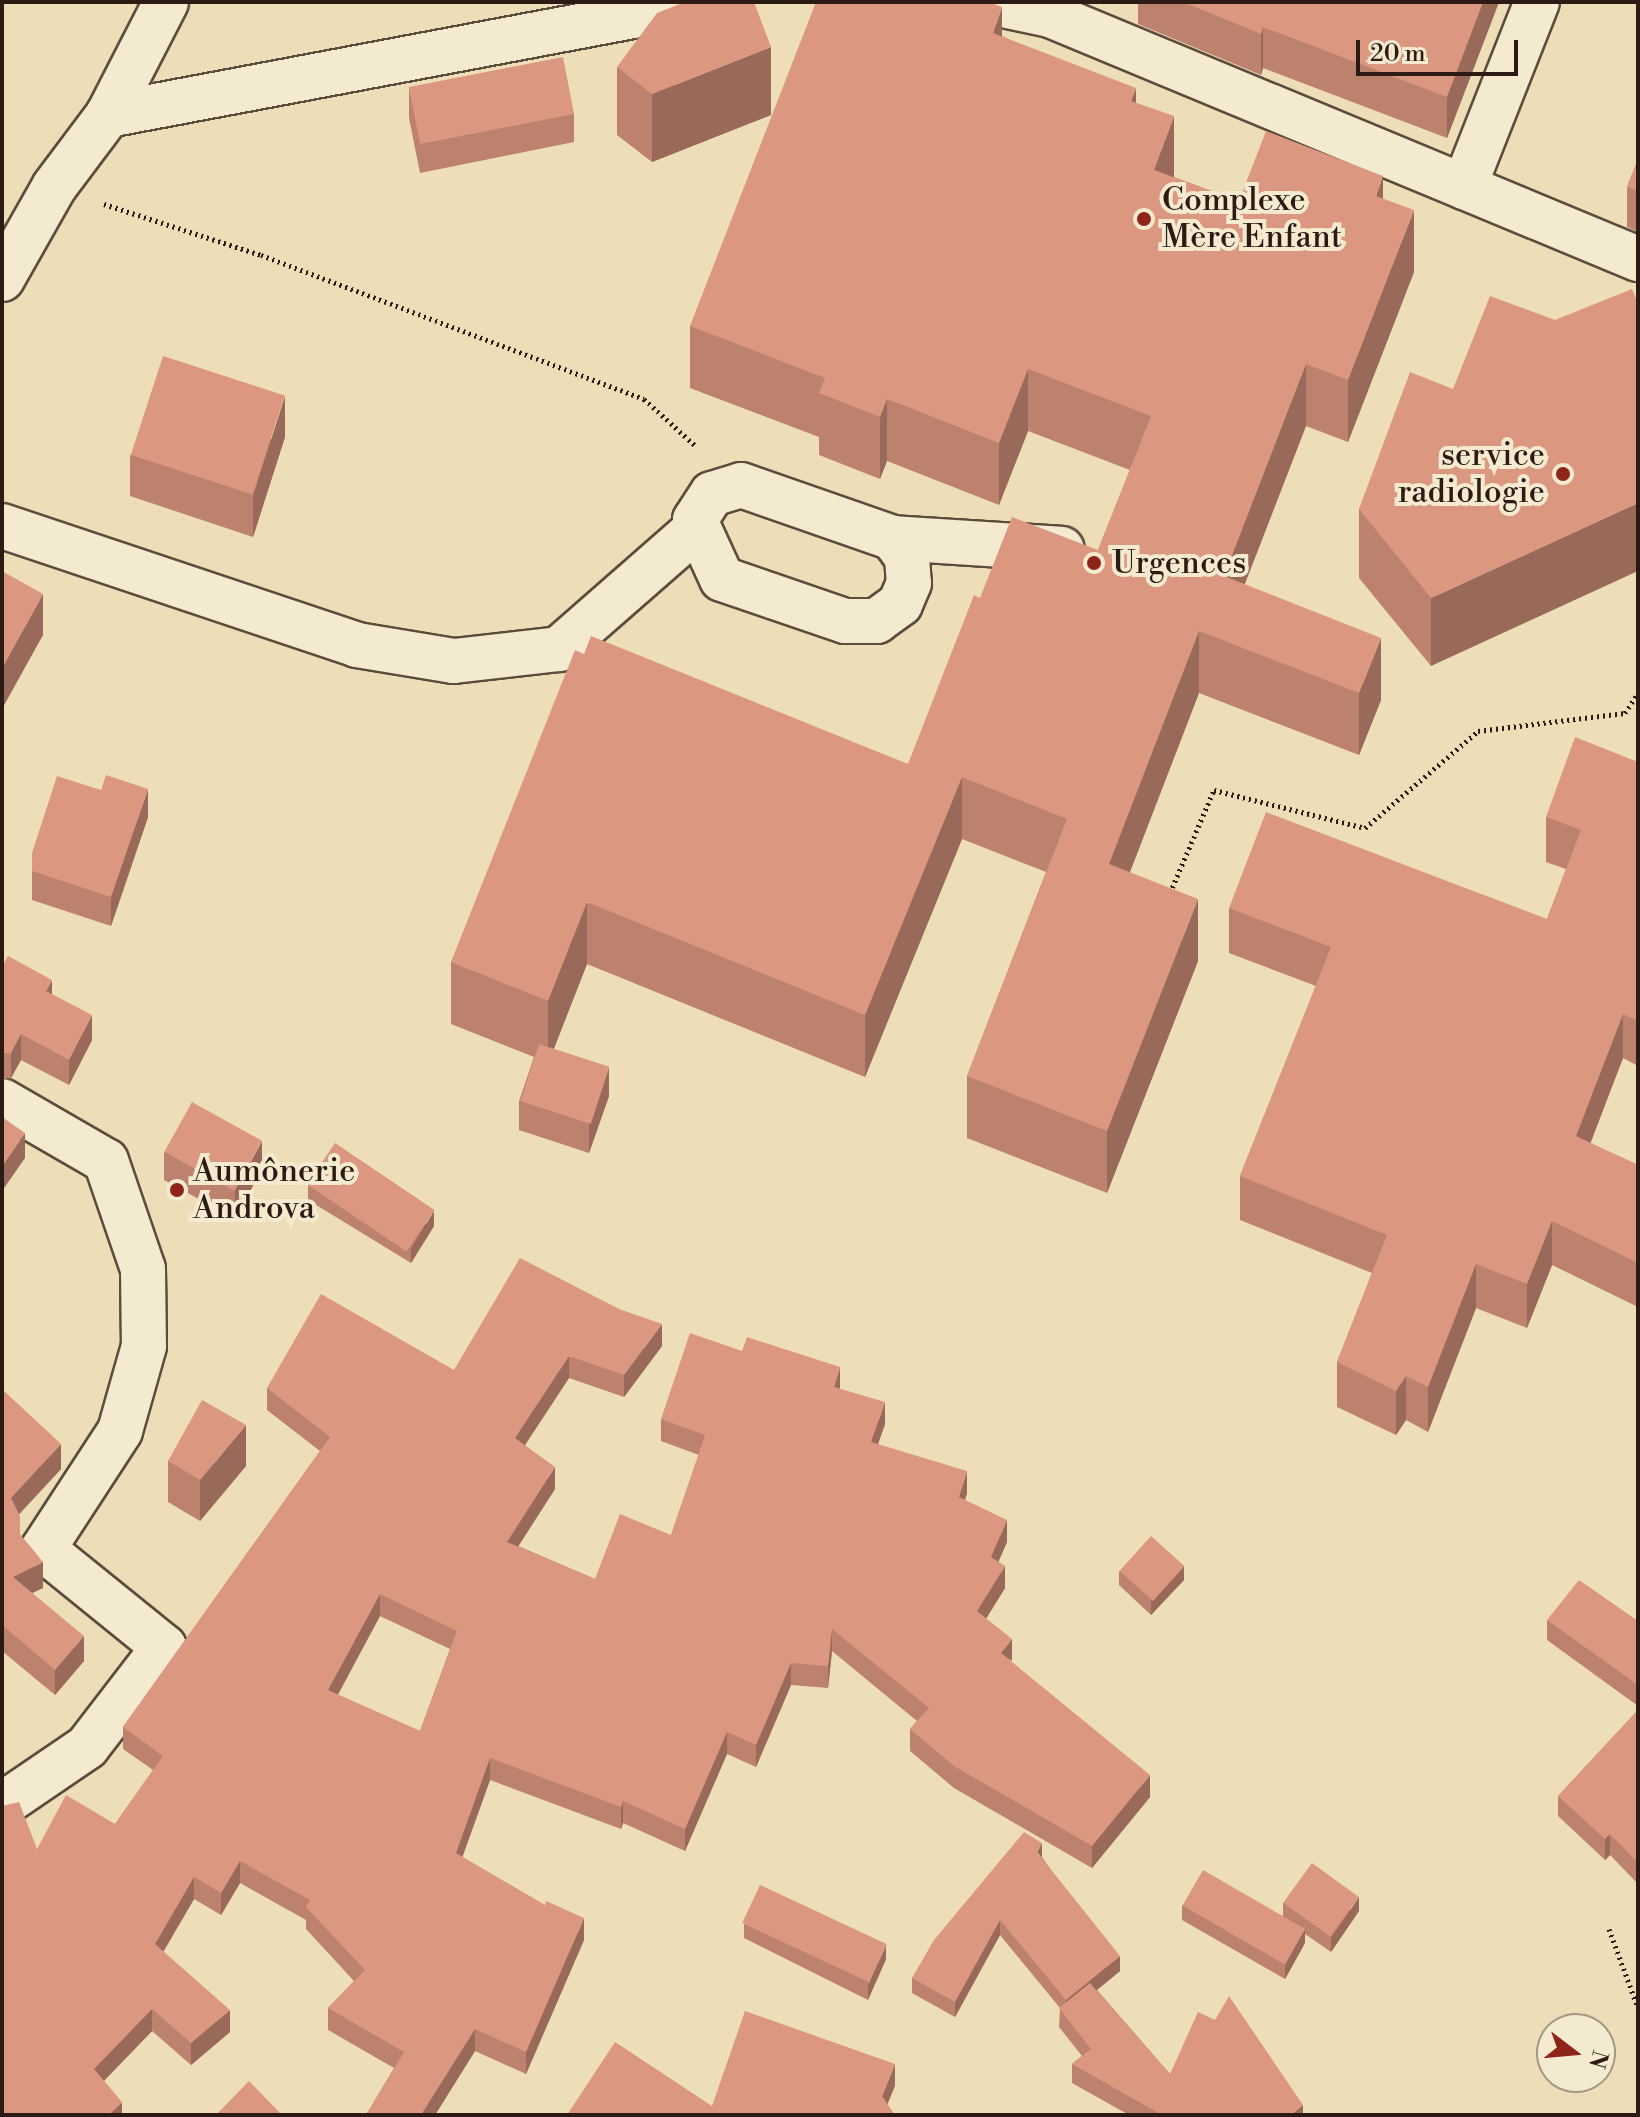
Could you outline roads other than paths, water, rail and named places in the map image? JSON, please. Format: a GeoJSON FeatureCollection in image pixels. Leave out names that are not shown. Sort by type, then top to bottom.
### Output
{"type":"FeatureCollection","features":[{"type":"Feature","properties":{"kind":"street"},"geometry":{"type":"LineString","coordinates":[[2,279],[54,187],[108,115],[166,2]]}},
{"type":"Feature","properties":{"kind":"street"},"geometry":{"type":"LineString","coordinates":[[108,115],[707,2]]}},
{"type":"Feature","properties":{"kind":"street"},"geometry":{"type":"LineString","coordinates":[[989,2],[1050,15],[1638,259]]}},
{"type":"Feature","properties":{"kind":"street"},"geometry":{"type":"LineString","coordinates":[[1464,187],[1537,2]]}},
{"type":"Feature","properties":{"kind":"street"},"geometry":{"type":"LineString","coordinates":[[893,538],[907,557],[909,583],[900,604],[877,621],[845,621],[722,579],[696,529],[695,520],[712,494],[741,485],[893,538],[1068,550]]}},
{"type":"Feature","properties":{"kind":"street"},"geometry":{"type":"LineString","coordinates":[[2,526],[357,645],[454,661],[559,649],[696,529]]}},
{"type":"Feature","properties":{"kind":"street"},"geometry":{"type":"LineString","coordinates":[[2,1101],[106,1161],[143,1269],[144,1346],[120,1431],[43,1549],[164,1647],[87,1747],[2,1805]]}},
{"type":"Feature","properties":{"kind":"place","name":"Complexe Mère Enfant"},"geometry":{"type":"Point","coordinates":[1144,219]}},
{"type":"Feature","properties":{"kind":"place","name":"service radiologie"},"geometry":{"type":"Point","coordinates":[1563,474]}},
{"type":"Feature","properties":{"kind":"place","name":"Urgences"},"geometry":{"type":"Point","coordinates":[1094,563]}},
{"type":"Feature","properties":{"kind":"place","name":"Aumônerie Androva"},"geometry":{"type":"Point","coordinates":[177,1190]}}]}
